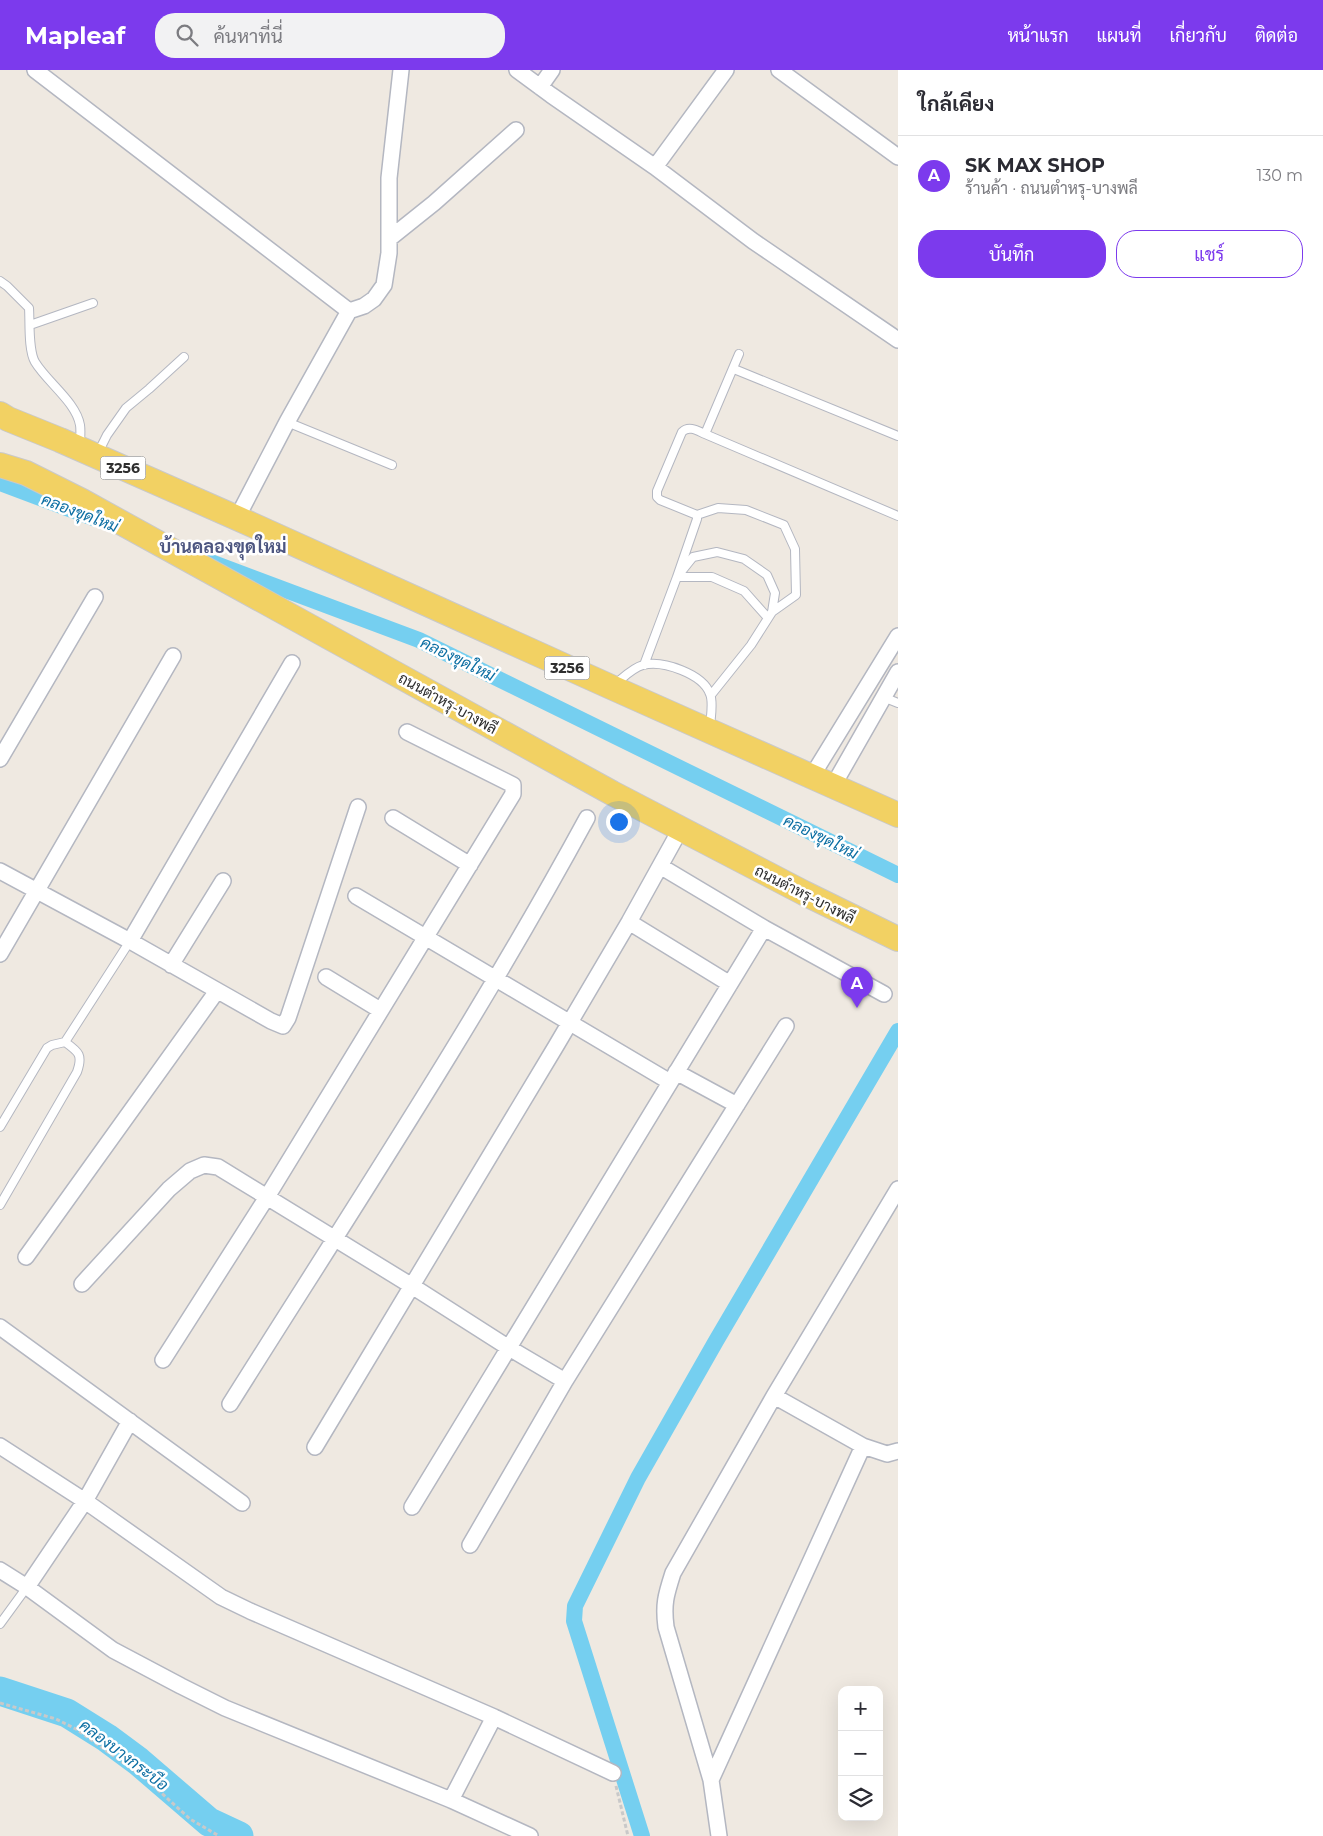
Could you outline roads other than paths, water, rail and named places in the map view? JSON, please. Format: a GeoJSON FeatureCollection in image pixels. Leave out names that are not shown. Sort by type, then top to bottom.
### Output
{"type":"FeatureCollection","features":[{"type":"Feature","properties":{"kind":"main road","name":"3256"},"geometry":{"type":"LineString","coordinates":[[3,416],[237,518],[898,815]]}},
{"type":"Feature","properties":{"kind":"main road"},"geometry":{"type":"LineString","coordinates":[[0,458],[26,473]]}},
{"type":"Feature","properties":{"kind":"main road","name":"ถนนตำหรุ-บางพลี"},"geometry":{"type":"LineString","coordinates":[[0,465],[26,473],[210,571],[680,830],[898,939]]}},
{"type":"Feature","properties":{"kind":"street"},"geometry":{"type":"LineString","coordinates":[[34,70],[349,310]]}},
{"type":"Feature","properties":{"kind":"street"},"geometry":{"type":"LineString","coordinates":[[237,518],[349,310],[364,306],[374,299],[384,285],[389,239],[389,178],[401,70]]}},
{"type":"Feature","properties":{"kind":"street"},"geometry":{"type":"LineString","coordinates":[[517,70],[655,167],[753,241],[898,340]]}},
{"type":"Feature","properties":{"kind":"street"},"geometry":{"type":"LineString","coordinates":[[540,87],[552,70]]}},
{"type":"Feature","properties":{"kind":"street"},"geometry":{"type":"LineString","coordinates":[[655,167],[726,70]]}},
{"type":"Feature","properties":{"kind":"street"},"geometry":{"type":"LineString","coordinates":[[786,72],[898,158]]}},
{"type":"Feature","properties":{"kind":"street"},"geometry":{"type":"LineString","coordinates":[[389,239],[434,203],[516,130]]}},
{"type":"Feature","properties":{"kind":"street"},"geometry":{"type":"LineString","coordinates":[[0,759],[95,597]]}},
{"type":"Feature","properties":{"kind":"street"},"geometry":{"type":"LineString","coordinates":[[823,781],[898,636]]}},
{"type":"Feature","properties":{"kind":"street"},"geometry":{"type":"LineString","coordinates":[[0,954],[174,656]]}},
{"type":"Feature","properties":{"kind":"street"},"geometry":{"type":"LineString","coordinates":[[130,941],[292,663]]}},
{"type":"Feature","properties":{"kind":"street"},"geometry":{"type":"LineString","coordinates":[[823,781],[883,697],[898,672]]}},
{"type":"Feature","properties":{"kind":"street"},"geometry":{"type":"LineString","coordinates":[[164,1360],[267,1197],[513,794],[513,785],[407,732]]}},
{"type":"Feature","properties":{"kind":"street"},"geometry":{"type":"LineString","coordinates":[[0,871],[130,941],[271,1022],[283,1026],[312,950],[358,807]]}},
{"type":"Feature","properties":{"kind":"street"},"geometry":{"type":"LineString","coordinates":[[393,818],[470,865]]}},
{"type":"Feature","properties":{"kind":"street"},"geometry":{"type":"LineString","coordinates":[[230,1404],[436,1076],[587,818]]}},
{"type":"Feature","properties":{"kind":"street"},"geometry":{"type":"LineString","coordinates":[[315,1447],[570,1022],[680,830]]}},
{"type":"Feature","properties":{"kind":"street"},"geometry":{"type":"LineString","coordinates":[[660,866],[764,928],[884,994]]}},
{"type":"Feature","properties":{"kind":"street"},"geometry":{"type":"LineString","coordinates":[[171,965],[223,881]]}},
{"type":"Feature","properties":{"kind":"street"},"geometry":{"type":"LineString","coordinates":[[356,896],[570,1022],[673,1077],[738,1104]]}},
{"type":"Feature","properties":{"kind":"street"},"geometry":{"type":"LineString","coordinates":[[629,922],[730,984]]}},
{"type":"Feature","properties":{"kind":"street"},"geometry":{"type":"LineString","coordinates":[[412,1507],[764,928]]}},
{"type":"Feature","properties":{"kind":"street"},"geometry":{"type":"LineString","coordinates":[[326,977],[380,1010]]}},
{"type":"Feature","properties":{"kind":"street"},"geometry":{"type":"LineString","coordinates":[[26,1257],[217,991]]}},
{"type":"Feature","properties":{"kind":"street"},"geometry":{"type":"LineString","coordinates":[[470,1545],[565,1381],[786,1026]]}},
{"type":"Feature","properties":{"kind":"street"},"geometry":{"type":"LineString","coordinates":[[82,1284],[169,1189],[190,1171],[204,1165],[218,1167],[565,1381]]}},
{"type":"Feature","properties":{"kind":"street"},"geometry":{"type":"LineString","coordinates":[[718,1836],[712,1780],[666,1627],[663,1607],[673,1573],[774,1396],[898,1189]]}},
{"type":"Feature","properties":{"kind":"street"},"geometry":{"type":"LineString","coordinates":[[0,1327],[242,1503]]}},
{"type":"Feature","properties":{"kind":"street"},"geometry":{"type":"LineString","coordinates":[[774,1396],[863,1446],[887,1454],[898,1451]]}},
{"type":"Feature","properties":{"kind":"street"},"geometry":{"type":"LineString","coordinates":[[27,1587],[85,1501],[130,1421]]}},
{"type":"Feature","properties":{"kind":"street"},"geometry":{"type":"LineString","coordinates":[[0,1446],[85,1501],[221,1597],[250,1612],[494,1717],[612,1773]]}},
{"type":"Feature","properties":{"kind":"street"},"geometry":{"type":"LineString","coordinates":[[712,1780],[863,1446]]}},
{"type":"Feature","properties":{"kind":"street"},"geometry":{"type":"LineString","coordinates":[[0,1570],[27,1587],[113,1650],[181,1686],[226,1708],[451,1800],[530,1836]]}},
{"type":"Feature","properties":{"kind":"street"},"geometry":{"type":"LineString","coordinates":[[451,1800],[494,1717]]}},
{"type":"Feature","properties":{"kind":"lane"},"geometry":{"type":"LineString","coordinates":[[0,281],[29,308],[34,360],[71,406],[80,424],[88,453],[107,435],[126,408],[184,357]]}},
{"type":"Feature","properties":{"kind":"lane"},"geometry":{"type":"LineString","coordinates":[[30,325],[93,303]]}},
{"type":"Feature","properties":{"kind":"lane"},"geometry":{"type":"LineString","coordinates":[[705,434],[739,354]]}},
{"type":"Feature","properties":{"kind":"lane"},"geometry":{"type":"LineString","coordinates":[[734,369],[898,436]]}},
{"type":"Feature","properties":{"kind":"lane"},"geometry":{"type":"LineString","coordinates":[[287,422],[392,465]]}},
{"type":"Feature","properties":{"kind":"lane"},"geometry":{"type":"LineString","coordinates":[[770,615],[796,595],[795,549],[784,525],[746,510],[718,508],[697,515],[660,500],[656,496],[656,491],[685,429],[690,428],[705,434],[898,516]]}},
{"type":"Feature","properties":{"kind":"lane"},"geometry":{"type":"LineString","coordinates":[[644,664],[677,577],[697,515]]}},
{"type":"Feature","properties":{"kind":"lane"},"geometry":{"type":"LineString","coordinates":[[677,577],[693,558],[717,552],[744,559],[767,575],[775,593],[770,615],[751,645],[711,695]]}},
{"type":"Feature","properties":{"kind":"lane"},"geometry":{"type":"LineString","coordinates":[[677,577],[712,577],[744,591],[770,615]]}},
{"type":"Feature","properties":{"kind":"lane"},"geometry":{"type":"LineString","coordinates":[[611,687],[634,669],[644,664],[678,668],[704,682],[711,695],[710,732]]}},
{"type":"Feature","properties":{"kind":"lane"},"geometry":{"type":"LineString","coordinates":[[883,697],[898,703]]}},
{"type":"Feature","properties":{"kind":"lane"},"geometry":{"type":"LineString","coordinates":[[0,1127],[47,1048],[52,1044],[65,1042],[130,941]]}},
{"type":"Feature","properties":{"kind":"lane"},"geometry":{"type":"LineString","coordinates":[[0,1205],[77,1072],[81,1061],[79,1054],[65,1042]]}},
{"type":"Feature","properties":{"kind":"lane"},"geometry":{"type":"LineString","coordinates":[[0,1624],[27,1587]]}},
{"type":"Feature","properties":{"kind":"waterway","name":"คลองขุดใหม่"},"geometry":{"type":"LineString","coordinates":[[0,483],[96,519]]}},
{"type":"Feature","properties":{"kind":"waterway","name":"คลองขุดใหม่"},"geometry":{"type":"LineString","coordinates":[[208,561],[419,640],[898,875]]}},
{"type":"Feature","properties":{"kind":"waterway"},"geometry":{"type":"LineString","coordinates":[[642,1836],[574,1621],[575,1606],[638,1478],[898,1031]]}},
{"type":"Feature","properties":{"kind":"waterway","name":"คลองบางกระบือ"},"geometry":{"type":"LineString","coordinates":[[0,1691],[67,1713],[107,1738],[138,1761],[209,1822],[239,1836]]}},
{"type":"Feature","properties":{"kind":"place","name":"SK MAX SHOP"},"geometry":{"type":"Point","coordinates":[857,1008]}},
{"type":"Feature","properties":{"kind":"district","name":"บ้านคลองขุดใหม่"},"geometry":{"type":"Point","coordinates":[223,547]}}]}
